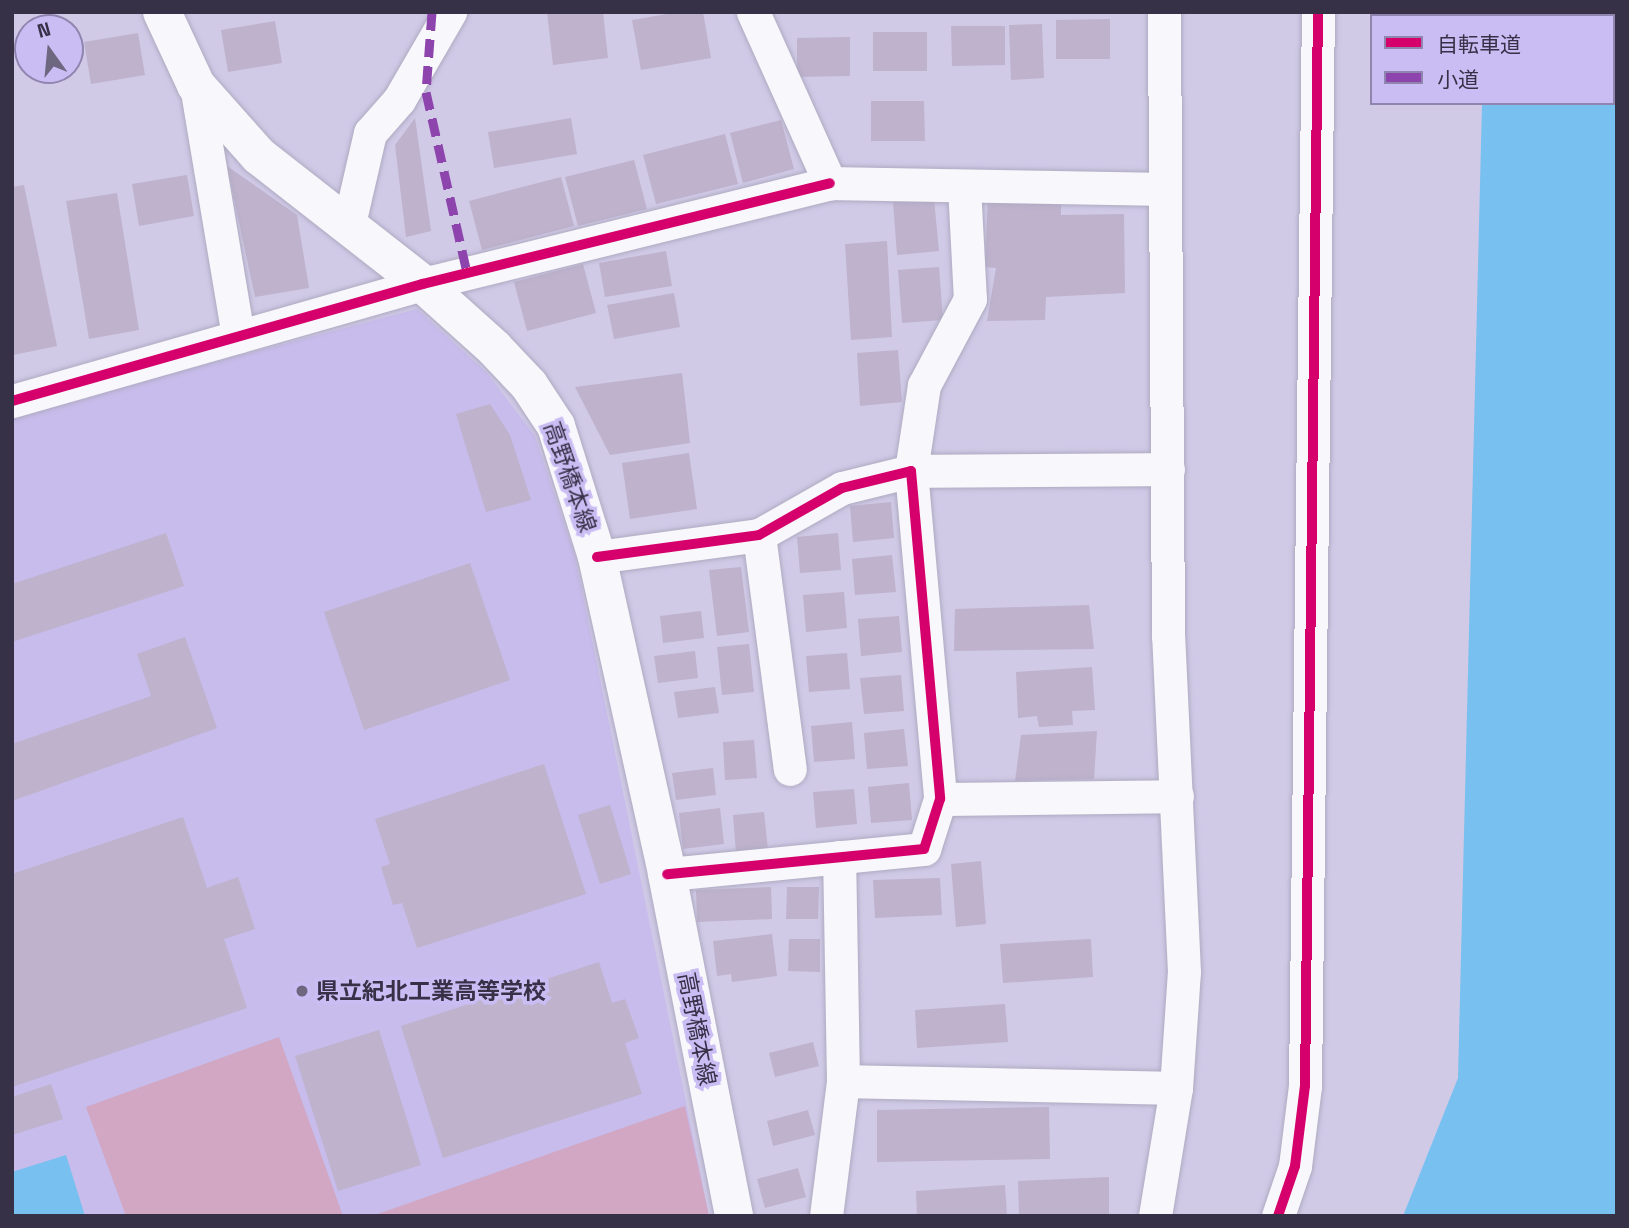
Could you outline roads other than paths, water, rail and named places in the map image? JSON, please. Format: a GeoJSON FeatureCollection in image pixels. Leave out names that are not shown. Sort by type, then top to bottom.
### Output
{"type":"FeatureCollection","features":[{"type":"Feature","properties":{"kind":"main road","name":"高野橋本線"},"geometry":{"type":"LineString","coordinates":[[162,12],[196,85],[259,156],[423,284],[503,358],[529,386],[556,426],[597,558],[667,874],[734,1216]]}},
{"type":"Feature","properties":{"kind":"street"},"geometry":{"type":"LineString","coordinates":[[348,228],[370,133],[398,100],[450,12]]}},
{"type":"Feature","properties":{"kind":"street"},"geometry":{"type":"LineString","coordinates":[[753,12],[830,183]]}},
{"type":"Feature","properties":{"kind":"street"},"geometry":{"type":"LineString","coordinates":[[1155,1216],[1176,1088],[1184,972],[1168,636],[1164,12]]}},
{"type":"Feature","properties":{"kind":"street"},"geometry":{"type":"LineString","coordinates":[[1278,1216],[1295,1166],[1305,1086],[1318,12]]}},
{"type":"Feature","properties":{"kind":"street"},"geometry":{"type":"LineString","coordinates":[[196,85],[238,337]]}},
{"type":"Feature","properties":{"kind":"street"},"geometry":{"type":"LineString","coordinates":[[12,401],[423,284],[830,183],[1165,189]]}},
{"type":"Feature","properties":{"kind":"street"},"geometry":{"type":"LineString","coordinates":[[667,874],[924,849],[940,799],[911,471],[924,385],[970,299],[964,186]]}},
{"type":"Feature","properties":{"kind":"street"},"geometry":{"type":"LineString","coordinates":[[597,558],[759,535],[842,488],[911,471],[1168,469]]}},
{"type":"Feature","properties":{"kind":"street"},"geometry":{"type":"LineString","coordinates":[[759,535],[790,769]]}},
{"type":"Feature","properties":{"kind":"street"},"geometry":{"type":"LineString","coordinates":[[940,799],[1177,796]]}},
{"type":"Feature","properties":{"kind":"street"},"geometry":{"type":"LineString","coordinates":[[827,1216],[843,1081],[839,857]]}},
{"type":"Feature","properties":{"kind":"street"},"geometry":{"type":"LineString","coordinates":[[843,1081],[1176,1088]]}},
{"type":"Feature","properties":{"kind":"water"},"geometry":{"type":"Polygon","coordinates":[[[1617,12],[1617,1216],[1403,1216],[1458,1078],[1482,105],[1615,105],[1615,14],[1484,14],[1617,12]]]}},
{"type":"Feature","properties":{"kind":"water"},"geometry":{"type":"Polygon","coordinates":[[[66,1155],[85,1216],[12,1216],[12,1172],[66,1155]]]}},
{"type":"Feature","properties":{"kind":"place","name":"県立紀北工業高等学校"},"geometry":{"type":"Point","coordinates":[302,991]}}]}
